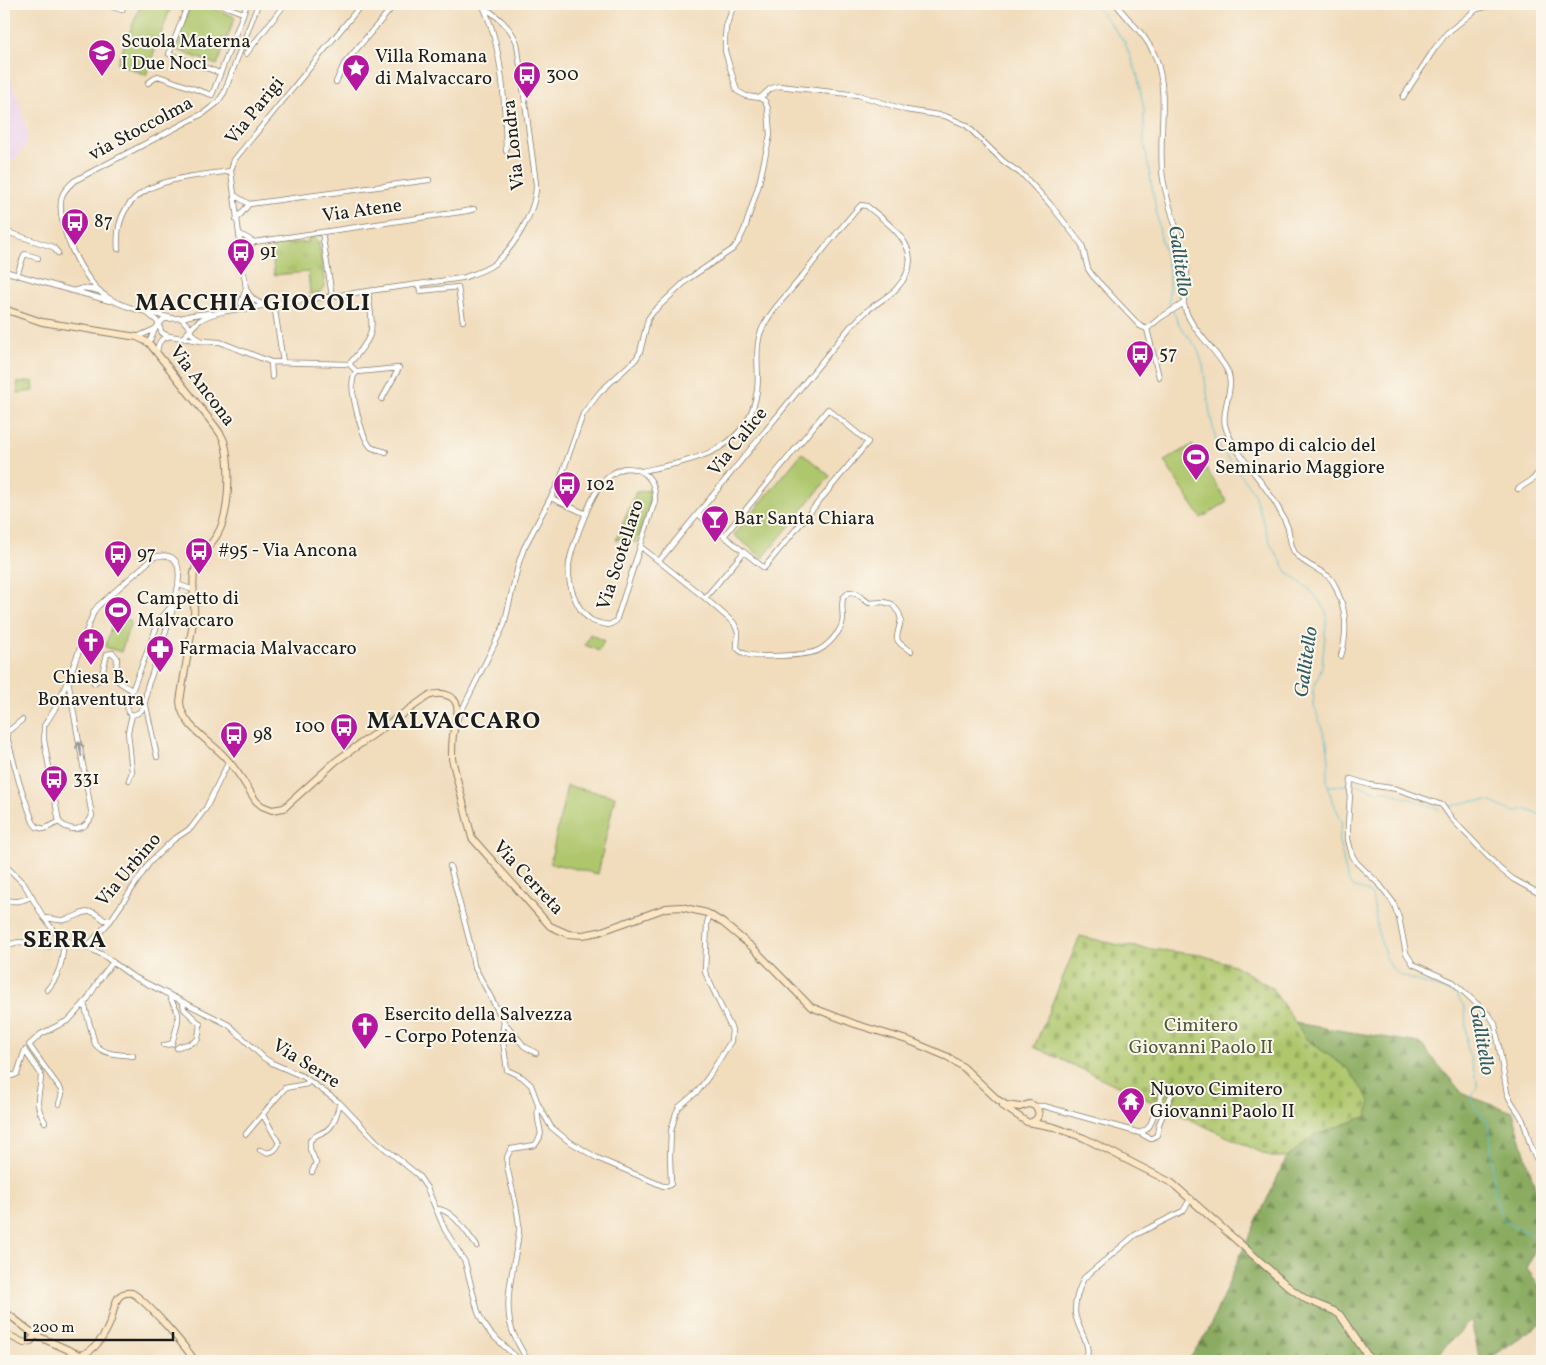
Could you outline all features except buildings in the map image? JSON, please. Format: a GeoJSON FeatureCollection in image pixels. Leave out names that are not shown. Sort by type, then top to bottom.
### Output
{"type":"FeatureCollection","features":[{"type":"Feature","properties":{"kind":"street"},"geometry":{"type":"LineString","coordinates":[[104,4],[122,10],[124,4]]}},
{"type":"Feature","properties":{"kind":"street"},"geometry":{"type":"LineString","coordinates":[[188,4],[169,54],[220,73]]}},
{"type":"Feature","properties":{"kind":"street"},"geometry":{"type":"LineString","coordinates":[[219,4],[243,12]]}},
{"type":"Feature","properties":{"kind":"street"},"geometry":{"type":"LineString","coordinates":[[148,83],[158,76],[212,95],[246,4]]}},
{"type":"Feature","properties":{"kind":"street","name":"via Stoccolma"},"geometry":{"type":"LineString","coordinates":[[86,275],[65,231],[61,214],[62,196],[65,190],[74,181],[204,112],[217,103],[224,93],[258,4]]}},
{"type":"Feature","properties":{"kind":"street"},"geometry":{"type":"LineString","coordinates":[[246,54],[285,4]]}},
{"type":"Feature","properties":{"kind":"street","name":"Via Parigi"},"geometry":{"type":"LineString","coordinates":[[246,289],[231,171],[234,160],[362,4]]}},
{"type":"Feature","properties":{"kind":"street"},"geometry":{"type":"LineString","coordinates":[[336,82],[344,64],[395,4]]}},
{"type":"Feature","properties":{"kind":"street"},"geometry":{"type":"LineString","coordinates":[[457,722],[504,625],[518,562],[566,467],[584,414],[600,392],[636,359],[640,352],[648,319],[688,279],[727,253],[739,241],[745,228],[759,184],[770,135],[768,109],[765,102],[760,98],[746,96],[737,90],[725,51],[726,27],[734,4]]}},
{"type":"Feature","properties":{"kind":"street"},"geometry":{"type":"LineString","coordinates":[[1116,4],[1144,34],[1156,58],[1160,74],[1162,99],[1161,143],[1163,179],[1186,266],[1183,304],[1187,317],[1228,371],[1230,383],[1224,423],[1228,437],[1269,491],[1288,528],[1290,541],[1295,553],[1308,565],[1330,578],[1343,604],[1346,624],[1344,644],[1340,656]]}},
{"type":"Feature","properties":{"kind":"street"},"geometry":{"type":"LineString","coordinates":[[1403,97],[1447,33],[1477,9],[1498,4]]}},
{"type":"Feature","properties":{"kind":"street"},"geometry":{"type":"LineString","coordinates":[[482,5],[491,24],[500,63],[506,124],[506,151]]}},
{"type":"Feature","properties":{"kind":"street","name":"Via Londra"},"geometry":{"type":"LineString","coordinates":[[247,309],[462,278],[486,270],[508,249],[518,235],[535,200],[536,184],[517,43],[506,24],[482,5]]}},
{"type":"Feature","properties":{"kind":"street"},"geometry":{"type":"LineString","coordinates":[[760,98],[770,89],[780,86],[830,91],[858,95],[906,110],[945,116],[966,125],[1003,161],[1024,176],[1050,204],[1082,245],[1088,268],[1093,276],[1140,326],[1147,329]]}},
{"type":"Feature","properties":{"kind":"street"},"geometry":{"type":"LineString","coordinates":[[118,249],[117,233],[120,220],[127,206],[136,196],[160,184],[189,176],[231,171]]}},
{"type":"Feature","properties":{"kind":"street","name":"Via Atene"},"geometry":{"type":"LineString","coordinates":[[248,204],[429,180]]}},
{"type":"Feature","properties":{"kind":"street"},"geometry":{"type":"LineString","coordinates":[[234,195],[248,204],[236,220]]}},
{"type":"Feature","properties":{"kind":"street","name":"Via Calice"},"geometry":{"type":"LineString","coordinates":[[642,471],[685,463],[711,453],[730,441],[749,417],[757,390],[756,355],[760,334],[776,309],[861,206],[865,205],[894,227],[908,249],[906,275],[896,289],[860,317],[659,561]]}},
{"type":"Feature","properties":{"kind":"street","name":"Via Atene"},"geometry":{"type":"LineString","coordinates":[[254,242],[474,209]]}},
{"type":"Feature","properties":{"kind":"street"},"geometry":{"type":"LineString","coordinates":[[4,231],[53,247],[58,253]]}},
{"type":"Feature","properties":{"kind":"street"},"geometry":{"type":"LineString","coordinates":[[322,232],[332,296]]}},
{"type":"Feature","properties":{"kind":"street"},"geometry":{"type":"LineString","coordinates":[[240,234],[254,242],[242,253]]}},
{"type":"Feature","properties":{"kind":"street"},"geometry":{"type":"LineString","coordinates":[[17,275],[24,255],[38,258]]}},
{"type":"Feature","properties":{"kind":"street"},"geometry":{"type":"LineString","coordinates":[[4,271],[172,318]]}},
{"type":"Feature","properties":{"kind":"street"},"geometry":{"type":"LineString","coordinates":[[84,288],[86,275]]}},
{"type":"Feature","properties":{"kind":"street"},"geometry":{"type":"LineString","coordinates":[[86,275],[100,291],[114,301]]}},
{"type":"Feature","properties":{"kind":"street"},"geometry":{"type":"LineString","coordinates":[[419,285],[420,290],[458,286],[463,321]]}},
{"type":"Feature","properties":{"kind":"street"},"geometry":{"type":"LineString","coordinates":[[73,291],[84,288],[100,291]]}},
{"type":"Feature","properties":{"kind":"street"},"geometry":{"type":"LineString","coordinates":[[246,289],[257,302],[268,305]]}},
{"type":"Feature","properties":{"kind":"street"},"geometry":{"type":"LineString","coordinates":[[232,311],[242,300],[246,289]]}},
{"type":"Feature","properties":{"kind":"street"},"geometry":{"type":"LineString","coordinates":[[349,364],[363,348],[373,329],[368,292]]}},
{"type":"Feature","properties":{"kind":"street"},"geometry":{"type":"LineString","coordinates":[[242,300],[254,299]]}},
{"type":"Feature","properties":{"kind":"street"},"geometry":{"type":"LineString","coordinates":[[242,300],[243,307],[247,309]]}},
{"type":"Feature","properties":{"kind":"street"},"geometry":{"type":"LineString","coordinates":[[274,304],[283,362]]}},
{"type":"Feature","properties":{"kind":"street"},"geometry":{"type":"LineString","coordinates":[[1147,329],[1160,318],[1183,304]]}},
{"type":"Feature","properties":{"kind":"street","name":"Via Ancona"},"geometry":{"type":"LineString","coordinates":[[4,309],[42,322],[136,337],[149,343],[158,352],[223,438],[226,446],[228,495],[225,516],[218,534],[198,560],[192,592],[194,606]]}},
{"type":"Feature","properties":{"kind":"street"},"geometry":{"type":"LineString","coordinates":[[149,343],[164,319],[247,309]]}},
{"type":"Feature","properties":{"kind":"street"},"geometry":{"type":"LineString","coordinates":[[146,312],[157,321],[157,328],[169,336],[202,342],[220,342],[271,362],[349,364],[357,372]]}},
{"type":"Feature","properties":{"kind":"street"},"geometry":{"type":"LineString","coordinates":[[182,338],[190,328],[217,312]]}},
{"type":"Feature","properties":{"kind":"street"},"geometry":{"type":"LineString","coordinates":[[181,318],[190,328],[191,333],[202,342]]}},
{"type":"Feature","properties":{"kind":"street"},"geometry":{"type":"LineString","coordinates":[[136,337],[157,328]]}},
{"type":"Feature","properties":{"kind":"street"},"geometry":{"type":"LineString","coordinates":[[1147,329],[1159,377]]}},
{"type":"Feature","properties":{"kind":"street"},"geometry":{"type":"LineString","coordinates":[[149,343],[169,336]]}},
{"type":"Feature","properties":{"kind":"street"},"geometry":{"type":"LineString","coordinates":[[158,352],[158,346],[162,339]]}},
{"type":"Feature","properties":{"kind":"street"},"geometry":{"type":"LineString","coordinates":[[271,362],[272,377]]}},
{"type":"Feature","properties":{"kind":"street"},"geometry":{"type":"LineString","coordinates":[[357,372],[399,368],[382,399]]}},
{"type":"Feature","properties":{"kind":"street"},"geometry":{"type":"LineString","coordinates":[[357,372],[352,380],[357,416],[372,448],[386,452]]}},
{"type":"Feature","properties":{"kind":"street"},"geometry":{"type":"LineString","coordinates":[[698,514],[724,536],[764,568],[868,442],[828,409],[724,536]]}},
{"type":"Feature","properties":{"kind":"street","name":"Via Scotellaro"},"geometry":{"type":"LineString","coordinates":[[625,468],[642,471],[651,478],[655,495],[641,548],[616,621],[609,625],[600,624],[591,620],[577,603],[569,578],[569,564],[586,514],[601,485],[612,472],[625,468]]}},
{"type":"Feature","properties":{"kind":"street"},"geometry":{"type":"LineString","coordinates":[[1518,489],[1532,480],[1542,469]]}},
{"type":"Feature","properties":{"kind":"street"},"geometry":{"type":"LineString","coordinates":[[552,498],[586,514]]}},
{"type":"Feature","properties":{"kind":"street"},"geometry":{"type":"LineString","coordinates":[[641,548],[734,623],[738,632],[737,648],[744,654],[757,656],[784,655],[809,653],[821,649],[830,642],[842,626],[844,616],[843,598],[849,592],[856,593],[869,602],[884,602],[894,606],[901,619],[896,641],[910,651]]}},
{"type":"Feature","properties":{"kind":"street"},"geometry":{"type":"LineString","coordinates":[[705,598],[744,552]]}},
{"type":"Feature","properties":{"kind":"street"},"geometry":{"type":"LineString","coordinates":[[68,680],[92,816],[88,825],[73,829],[64,827],[59,822],[44,740],[44,726],[56,707],[68,680],[94,611],[154,557],[160,555],[173,559],[179,570],[179,585],[148,687],[146,706],[157,757]]}},
{"type":"Feature","properties":{"kind":"street"},"geometry":{"type":"LineString","coordinates":[[179,585],[192,592]]}},
{"type":"Feature","properties":{"kind":"street"},"geometry":{"type":"LineString","coordinates":[[176,594],[192,592]]}},
{"type":"Feature","properties":{"kind":"street"},"geometry":{"type":"LineString","coordinates":[[132,715],[128,712],[127,704],[161,618],[175,601],[184,599],[192,592]]}},
{"type":"Feature","properties":{"kind":"street"},"geometry":{"type":"LineString","coordinates":[[184,599],[194,606],[180,710],[186,720],[229,761],[256,801],[267,808],[279,810],[289,805],[336,761],[428,696],[440,693],[454,699],[457,705],[457,722]]}},
{"type":"Feature","properties":{"kind":"street"},"geometry":{"type":"LineString","coordinates":[[161,618],[169,622]]}},
{"type":"Feature","properties":{"kind":"street"},"geometry":{"type":"LineString","coordinates":[[94,683],[101,678],[107,654],[113,653],[117,658],[115,677],[132,690]]}},
{"type":"Feature","properties":{"kind":"street"},"geometry":{"type":"LineString","coordinates":[[132,715],[139,714],[146,706]]}},
{"type":"Feature","properties":{"kind":"street"},"geometry":{"type":"LineString","coordinates":[[129,780],[132,772],[128,732],[132,715]]}},
{"type":"Feature","properties":{"kind":"street"},"geometry":{"type":"LineString","coordinates":[[22,720],[6,733],[19,782],[33,822],[37,827],[44,829],[59,822]]}},
{"type":"Feature","properties":{"kind":"street","name":"Via Cerreta"},"geometry":{"type":"LineString","coordinates":[[457,722],[454,732],[452,759],[472,838],[550,926],[568,934],[584,935],[599,932],[666,908],[688,908],[710,914]]}},
{"type":"Feature","properties":{"kind":"street","name":"Via Urbino"},"geometry":{"type":"LineString","coordinates":[[44,918],[64,920],[84,912],[97,913],[104,920],[111,920],[150,862],[173,840],[191,828],[206,808],[229,761]]}},
{"type":"Feature","properties":{"kind":"street"},"geometry":{"type":"LineString","coordinates":[[1536,1158],[1532,1151],[1523,1120],[1507,1093],[1492,1020],[1453,982],[1413,964],[1406,953],[1399,918],[1393,902],[1352,855],[1348,839],[1351,779],[1370,785],[1397,789],[1442,805],[1452,819],[1500,868],[1542,895]]}},
{"type":"Feature","properties":{"kind":"street","name":"Via Serre"},"geometry":{"type":"LineString","coordinates":[[4,864],[24,884],[57,936],[103,955],[132,976],[229,1025],[264,1058],[308,1081],[340,1103],[377,1142],[418,1175],[426,1186],[445,1230],[465,1262],[482,1321],[491,1334],[515,1356],[517,1361]]}},
{"type":"Feature","properties":{"kind":"street"},"geometry":{"type":"LineString","coordinates":[[450,866],[474,966],[504,1022],[524,1046],[536,1053]]}},
{"type":"Feature","properties":{"kind":"street"},"geometry":{"type":"LineString","coordinates":[[4,900],[22,901],[32,896]]}},
{"type":"Feature","properties":{"kind":"street"},"geometry":{"type":"LineString","coordinates":[[504,1022],[502,1034],[507,1070],[527,1080],[532,1086],[538,1104],[551,1127],[567,1140],[597,1158],[656,1184],[668,1186],[671,1184],[671,1131],[676,1113],[703,1085],[722,1057],[732,1037],[732,1030],[704,970],[707,922],[710,914],[723,922],[752,947],[811,1007],[855,1024],[910,1041],[948,1057],[966,1069],[1004,1108],[1026,1121],[1054,1127]]}},
{"type":"Feature","properties":{"kind":"street"},"geometry":{"type":"LineString","coordinates":[[87,947],[111,920]]}},
{"type":"Feature","properties":{"kind":"street"},"geometry":{"type":"LineString","coordinates":[[4,950],[15,942],[50,946],[64,940]]}},
{"type":"Feature","properties":{"kind":"street"},"geometry":{"type":"LineString","coordinates":[[47,990],[56,977],[61,964],[64,940]]}},
{"type":"Feature","properties":{"kind":"street"},"geometry":{"type":"LineString","coordinates":[[4,1071],[12,1076],[17,1074],[29,1045],[41,1034],[69,1020],[84,1003],[113,962]]}},
{"type":"Feature","properties":{"kind":"street"},"geometry":{"type":"LineString","coordinates":[[164,1045],[172,1044],[178,1019],[170,996]]}},
{"type":"Feature","properties":{"kind":"street"},"geometry":{"type":"LineString","coordinates":[[84,1003],[95,1044],[109,1053],[133,1056]]}},
{"type":"Feature","properties":{"kind":"street"},"geometry":{"type":"LineString","coordinates":[[176,1048],[192,1044],[198,1040],[200,1024],[184,1009],[184,1003]]}},
{"type":"Feature","properties":{"kind":"street"},"geometry":{"type":"LineString","coordinates":[[29,1045],[61,1090],[60,1104]]}},
{"type":"Feature","properties":{"kind":"street"},"geometry":{"type":"LineString","coordinates":[[25,1051],[41,1074],[37,1099],[45,1122]]}},
{"type":"Feature","properties":{"kind":"street"},"geometry":{"type":"LineString","coordinates":[[246,1134],[285,1088],[307,1084],[308,1081]]}},
{"type":"Feature","properties":{"kind":"street"},"geometry":{"type":"LineString","coordinates":[[998,1100],[1010,1106],[1023,1107],[1029,1104],[1049,1108],[1140,1133],[1151,1139],[1155,1137],[1172,1093],[1164,1090],[1148,1129],[1140,1133]]}},
{"type":"Feature","properties":{"kind":"street"},"geometry":{"type":"LineString","coordinates":[[312,1172],[316,1163],[310,1149],[310,1141],[315,1135],[328,1129],[332,1124],[340,1103]]}},
{"type":"Feature","properties":{"kind":"street"},"geometry":{"type":"LineString","coordinates":[[528,1361],[511,1328],[509,1309],[519,1229],[507,1157],[512,1149],[535,1145],[540,1139],[542,1132],[538,1120],[538,1104]]}},
{"type":"Feature","properties":{"kind":"street"},"geometry":{"type":"LineString","coordinates":[[1035,1106],[1043,1121],[1168,1180],[1191,1198],[1293,1290],[1307,1300],[1338,1314],[1372,1361]]}},
{"type":"Feature","properties":{"kind":"street"},"geometry":{"type":"LineString","coordinates":[[1022,1118],[1021,1112],[1023,1107]]}},
{"type":"Feature","properties":{"kind":"street"},"geometry":{"type":"LineString","coordinates":[[1032,1122],[1037,1119],[1044,1109],[1049,1108]]}},
{"type":"Feature","properties":{"kind":"street"},"geometry":{"type":"LineString","coordinates":[[260,1150],[270,1153],[276,1149],[279,1143],[263,1115]]}},
{"type":"Feature","properties":{"kind":"street"},"geometry":{"type":"LineString","coordinates":[[1059,1361],[1082,1361],[1086,1359],[1088,1354],[1088,1347],[1078,1326],[1075,1312],[1079,1287],[1084,1278],[1135,1235],[1183,1211],[1191,1198]]}},
{"type":"Feature","properties":{"kind":"street"},"geometry":{"type":"LineString","coordinates":[[437,1209],[450,1214],[477,1246]]}},
{"type":"Feature","properties":{"kind":"street"},"geometry":{"type":"LineString","coordinates":[[4,1311],[35,1335],[74,1353],[80,1355],[87,1354],[97,1344],[108,1327],[114,1303],[119,1296],[129,1292],[145,1303],[195,1361]]}},
{"type":"Feature","properties":{"kind":"street"},"geometry":{"type":"LineString","coordinates":[[4,1333],[24,1343],[31,1341],[35,1335]]}},
{"type":"Feature","properties":{"kind":"shaded area"},"geometry":{"type":"Polygon","coordinates":[[[4,63],[20,103],[28,134],[27,143],[16,159],[8,160],[4,164],[4,63]]]}},
{"type":"Feature","properties":{"kind":"green space"},"geometry":{"type":"Polygon","coordinates":[[[141,4],[172,4],[146,75],[117,63],[141,4]]]}},
{"type":"Feature","properties":{"kind":"green space"},"geometry":{"type":"Polygon","coordinates":[[[191,4],[201,4],[235,17],[217,65],[174,49],[191,4]]]}},
{"type":"Feature","properties":{"kind":"green space"},"geometry":{"type":"Polygon","coordinates":[[[314,237],[319,243],[325,286],[319,293],[310,294],[308,272],[274,275],[272,245],[308,242],[308,238],[314,237]]]}},
{"type":"Feature","properties":{"kind":"green space"},"geometry":{"type":"Polygon","coordinates":[[[33,381],[34,391],[18,393],[17,383],[33,381]]]}},
{"type":"Feature","properties":{"kind":"green space","name":"Campo di calcio del Seminario Maggiore"},"geometry":{"type":"Polygon","coordinates":[[[1192,445],[1227,502],[1201,518],[1164,461],[1192,445]]]}},
{"type":"Feature","properties":{"kind":"green space"},"geometry":{"type":"Polygon","coordinates":[[[802,453],[830,476],[763,558],[734,535],[802,453]]]}},
{"type":"Feature","properties":{"kind":"green space"},"geometry":{"type":"Polygon","coordinates":[[[650,490],[648,508],[637,543],[624,538],[616,540],[636,492],[650,490]]]}},
{"type":"Feature","properties":{"kind":"green space","name":"Campetto di Malvaccaro"},"geometry":{"type":"Polygon","coordinates":[[[115,615],[131,621],[121,652],[105,647],[115,615]]]}},
{"type":"Feature","properties":{"kind":"green space"},"geometry":{"type":"Polygon","coordinates":[[[590,634],[604,641],[599,651],[585,645],[590,634]]]}},
{"type":"Feature","properties":{"kind":"green space"},"geometry":{"type":"Polygon","coordinates":[[[567,786],[615,796],[598,874],[550,863],[567,786]]]}},
{"type":"Feature","properties":{"kind":"green space","name":"Cimitero Giovanni Paolo II"},"geometry":{"type":"Polygon","coordinates":[[[1080,936],[1119,945],[1201,955],[1234,965],[1271,987],[1307,1040],[1348,1069],[1370,1101],[1367,1116],[1313,1136],[1287,1157],[1271,1157],[1034,1047],[1080,936]]]}},
{"type":"Feature","properties":{"kind":"green space"},"geometry":{"type":"Polygon","coordinates":[[[1294,1023],[1420,1043],[1463,1094],[1513,1112],[1542,1212],[1542,1233],[1527,1269],[1542,1289],[1542,1322],[1486,1361],[1480,1361],[1471,1321],[1431,1361],[1188,1361],[1208,1331],[1240,1256],[1287,1157],[1313,1136],[1367,1116],[1348,1069],[1307,1040],[1294,1023]]]}},
{"type":"Feature","properties":{"kind":"waterway","name":"Gallitello"},"geometry":{"type":"LineString","coordinates":[[1095,5],[1124,41],[1137,73],[1144,110],[1144,142],[1161,238],[1169,269],[1169,303],[1180,326],[1197,348],[1203,365],[1210,414],[1217,444],[1253,491],[1271,545],[1288,573],[1309,589],[1327,614],[1322,666],[1313,691],[1314,706],[1327,743],[1329,760],[1327,780],[1331,797],[1342,822],[1339,841],[1347,877],[1351,886],[1372,895],[1378,932],[1386,958],[1392,968],[1399,975],[1456,994],[1465,1008],[1467,1047],[1477,1082],[1477,1088],[1473,1094],[1472,1101],[1488,1126],[1497,1203],[1507,1223],[1525,1231],[1532,1237],[1542,1258]]}},
{"type":"Feature","properties":{"kind":"waterway"},"geometry":{"type":"LineString","coordinates":[[1329,786],[1348,785]]}},
{"type":"Feature","properties":{"kind":"waterway"},"geometry":{"type":"LineString","coordinates":[[1354,785],[1374,791],[1387,791],[1439,809]]}},
{"type":"Feature","properties":{"kind":"waterway"},"geometry":{"type":"LineString","coordinates":[[1446,808],[1471,801],[1485,801],[1492,802],[1510,811],[1516,812],[1523,809],[1542,815]]}},
{"type":"Feature","properties":{"kind":"place","name":"Scuola Materna I Due Noci"},"geometry":{"type":"Point","coordinates":[102,77]}},
{"type":"Feature","properties":{"kind":"place","name":"Villa Romana di Malvaccaro"},"geometry":{"type":"Point","coordinates":[356,92]}},
{"type":"Feature","properties":{"kind":"place","name":"300"},"geometry":{"type":"Point","coordinates":[527,99]}},
{"type":"Feature","properties":{"kind":"place","name":"87"},"geometry":{"type":"Point","coordinates":[75,246]}},
{"type":"Feature","properties":{"kind":"place","name":"91"},"geometry":{"type":"Point","coordinates":[241,276]}},
{"type":"Feature","properties":{"kind":"place","name":"57"},"geometry":{"type":"Point","coordinates":[1140,378]}},
{"type":"Feature","properties":{"kind":"place","name":"Campo di calcio del Seminario Maggiore"},"geometry":{"type":"Point","coordinates":[1196,481]}},
{"type":"Feature","properties":{"kind":"place","name":"102"},"geometry":{"type":"Point","coordinates":[567,509]}},
{"type":"Feature","properties":{"kind":"place","name":"Bar Santa Chiara"},"geometry":{"type":"Point","coordinates":[715,543]}},
{"type":"Feature","properties":{"kind":"place","name":"#95 - Via Ancona"},"geometry":{"type":"Point","coordinates":[199,575]}},
{"type":"Feature","properties":{"kind":"place","name":"97"},"geometry":{"type":"Point","coordinates":[118,578]}},
{"type":"Feature","properties":{"kind":"place","name":"Campetto di Malvaccaro"},"geometry":{"type":"Point","coordinates":[118,634]}},
{"type":"Feature","properties":{"kind":"place","name":"Chiesa B. Bonaventura"},"geometry":{"type":"Point","coordinates":[91,666]}},
{"type":"Feature","properties":{"kind":"place","name":"Farmacia Malvaccaro"},"geometry":{"type":"Point","coordinates":[160,673]}},
{"type":"Feature","properties":{"kind":"place","name":"100"},"geometry":{"type":"Point","coordinates":[344,751]}},
{"type":"Feature","properties":{"kind":"place","name":"98"},"geometry":{"type":"Point","coordinates":[234,759]}},
{"type":"Feature","properties":{"kind":"place","name":"331"},"geometry":{"type":"Point","coordinates":[54,803]}},
{"type":"Feature","properties":{"kind":"place","name":"Esercito della Salvezza - Corpo Potenza"},"geometry":{"type":"Point","coordinates":[365,1050]}},
{"type":"Feature","properties":{"kind":"place","name":"Nuovo Cimitero Giovanni Paolo II"},"geometry":{"type":"Point","coordinates":[1131,1125]}},
{"type":"Feature","properties":{"kind":"district","name":"MACCHIA GIOCOLI"},"geometry":{"type":"Point","coordinates":[253,304]}},
{"type":"Feature","properties":{"kind":"district","name":"MALVACCARO"},"geometry":{"type":"Point","coordinates":[454,722]}},
{"type":"Feature","properties":{"kind":"district","name":"SERRA"},"geometry":{"type":"Point","coordinates":[65,941]}}]}
